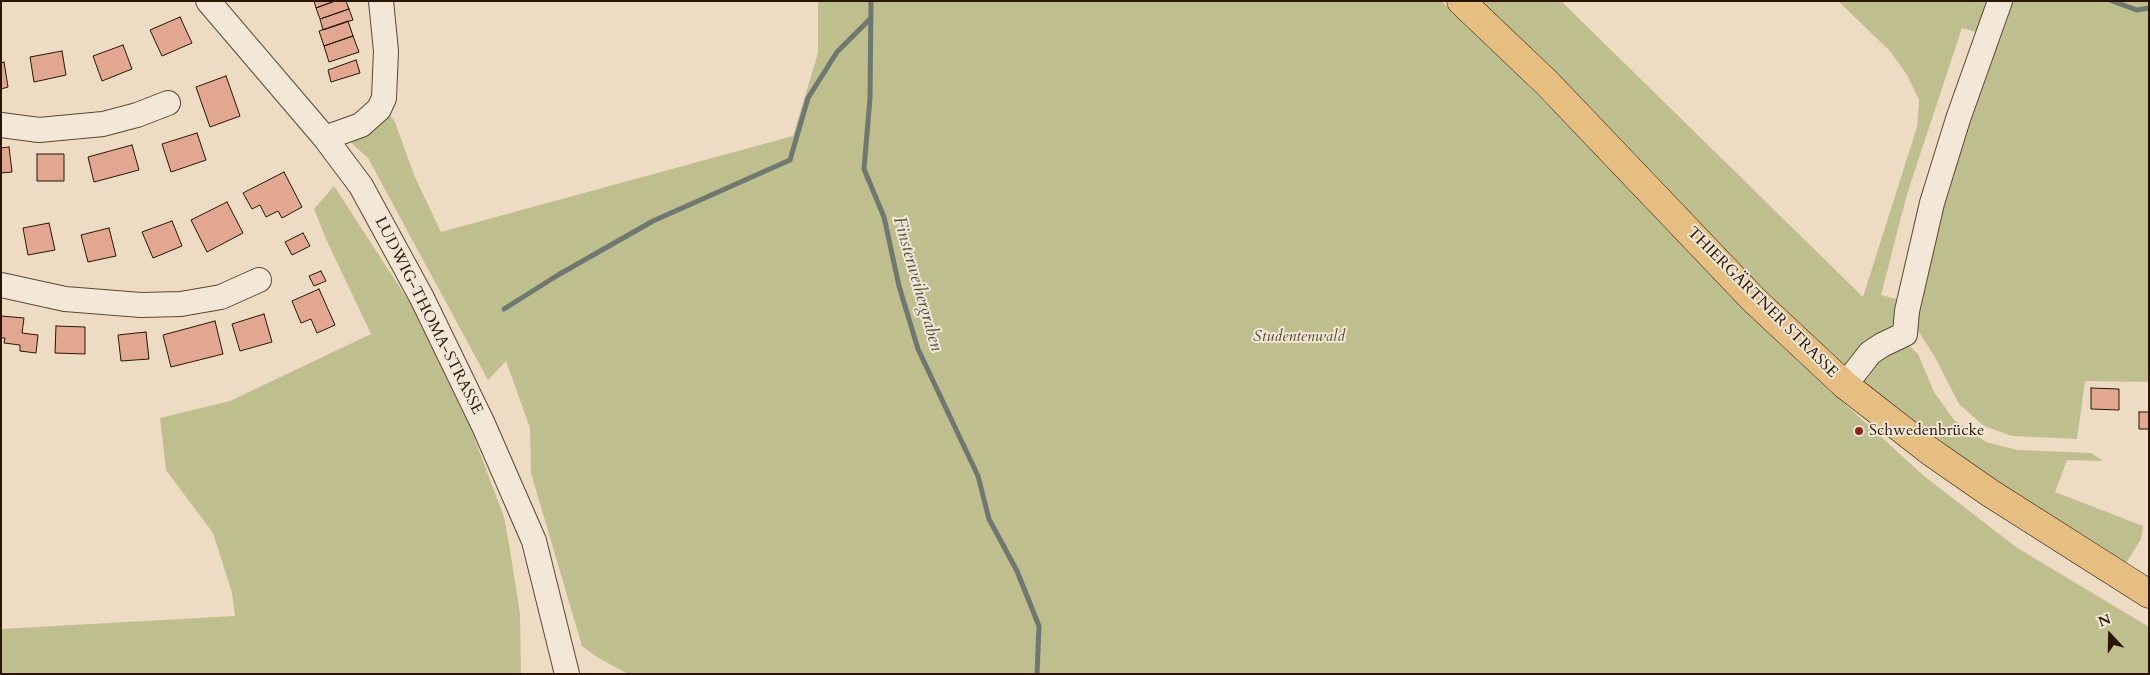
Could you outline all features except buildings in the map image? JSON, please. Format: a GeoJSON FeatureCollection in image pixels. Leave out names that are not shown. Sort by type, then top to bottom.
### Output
{"type":"FeatureCollection","features":[{"type":"Feature","properties":{"kind":"main road","name":"THIERGÄRTNER STRASSE"},"geometry":{"type":"LineString","coordinates":[[1461,1],[1547,83],[1754,300],[1845,385],[1931,452],[1990,493],[2149,594]]}},
{"type":"Feature","properties":{"kind":"street","name":"LUDWIG-THOMA-STRASSE"},"geometry":{"type":"LineString","coordinates":[[208,1],[325,138],[361,186],[422,298],[483,424],[534,541],[567,674]]}},
{"type":"Feature","properties":{"kind":"street"},"geometry":{"type":"LineString","coordinates":[[325,138],[361,125],[372,117],[384,98],[386,51],[381,1]]}},
{"type":"Feature","properties":{"kind":"street"},"geometry":{"type":"LineString","coordinates":[[1845,385],[1870,353],[1905,334],[1907,311],[1932,203],[1958,118],[2000,1]]}},
{"type":"Feature","properties":{"kind":"street"},"geometry":{"type":"LineString","coordinates":[[1,125],[39,130],[103,124],[168,104]]}},
{"type":"Feature","properties":{"kind":"street"},"geometry":{"type":"LineString","coordinates":[[1,285],[65,298],[140,305],[181,304],[221,297],[259,280]]}},
{"type":"Feature","properties":{"kind":"green space","name":"Studentenwald"},"geometry":{"type":"Polygon","coordinates":[[[818,1],[1441,1],[1473,29],[1823,384],[1924,476],[2016,547],[2149,627],[2149,674],[628,674],[597,657],[582,646],[531,473],[530,428],[506,361],[488,380],[368,158],[348,140],[386,110],[395,122],[414,175],[441,232],[793,136],[818,53],[818,1]]]}},
{"type":"Feature","properties":{"kind":"green space"},"geometry":{"type":"Polygon","coordinates":[[[1473,1],[1561,1],[1863,297],[1917,127],[1919,100],[1907,75],[1890,51],[1838,1],[1994,1],[1980,33],[1962,28],[1907,194],[1881,295],[1900,300],[1896,323],[1878,334],[1905,342],[1918,354],[1934,392],[1954,420],[1986,442],[2017,450],[2091,453],[2103,461],[2067,460],[2055,492],[2143,526],[2141,539],[2123,568],[2008,492],[1902,411],[1838,366],[1473,1]]]}},
{"type":"Feature","properties":{"kind":"green space"},"geometry":{"type":"Polygon","coordinates":[[[2011,1],[2149,1],[2149,382],[2085,381],[2077,439],[2012,436],[1984,426],[1959,404],[1935,357],[1917,329],[1915,316],[1940,201],[2011,1]]]}},
{"type":"Feature","properties":{"kind":"green space"},"geometry":{"type":"Polygon","coordinates":[[[334,186],[410,303],[471,429],[504,517],[520,614],[521,674],[1,674],[1,629],[235,616],[232,593],[213,533],[166,470],[160,418],[230,401],[371,334],[326,239],[314,209],[334,186]]]}},
{"type":"Feature","properties":{"kind":"waterway","name":"Finsterweihergraben"},"geometry":{"type":"LineString","coordinates":[[871,1],[870,98],[864,169],[884,217],[899,286],[918,349],[978,476],[989,519],[1017,571],[1039,626],[1037,674]]}},
{"type":"Feature","properties":{"kind":"waterway"},"geometry":{"type":"LineString","coordinates":[[2112,1],[2137,10],[2149,8]]}},
{"type":"Feature","properties":{"kind":"waterway"},"geometry":{"type":"LineString","coordinates":[[504,309],[558,275],[653,221],[790,160],[808,98],[837,52],[871,18]]}},
{"type":"Feature","properties":{"kind":"place","name":"Schwedenbrücke"},"geometry":{"type":"Point","coordinates":[1859,431]}}]}
